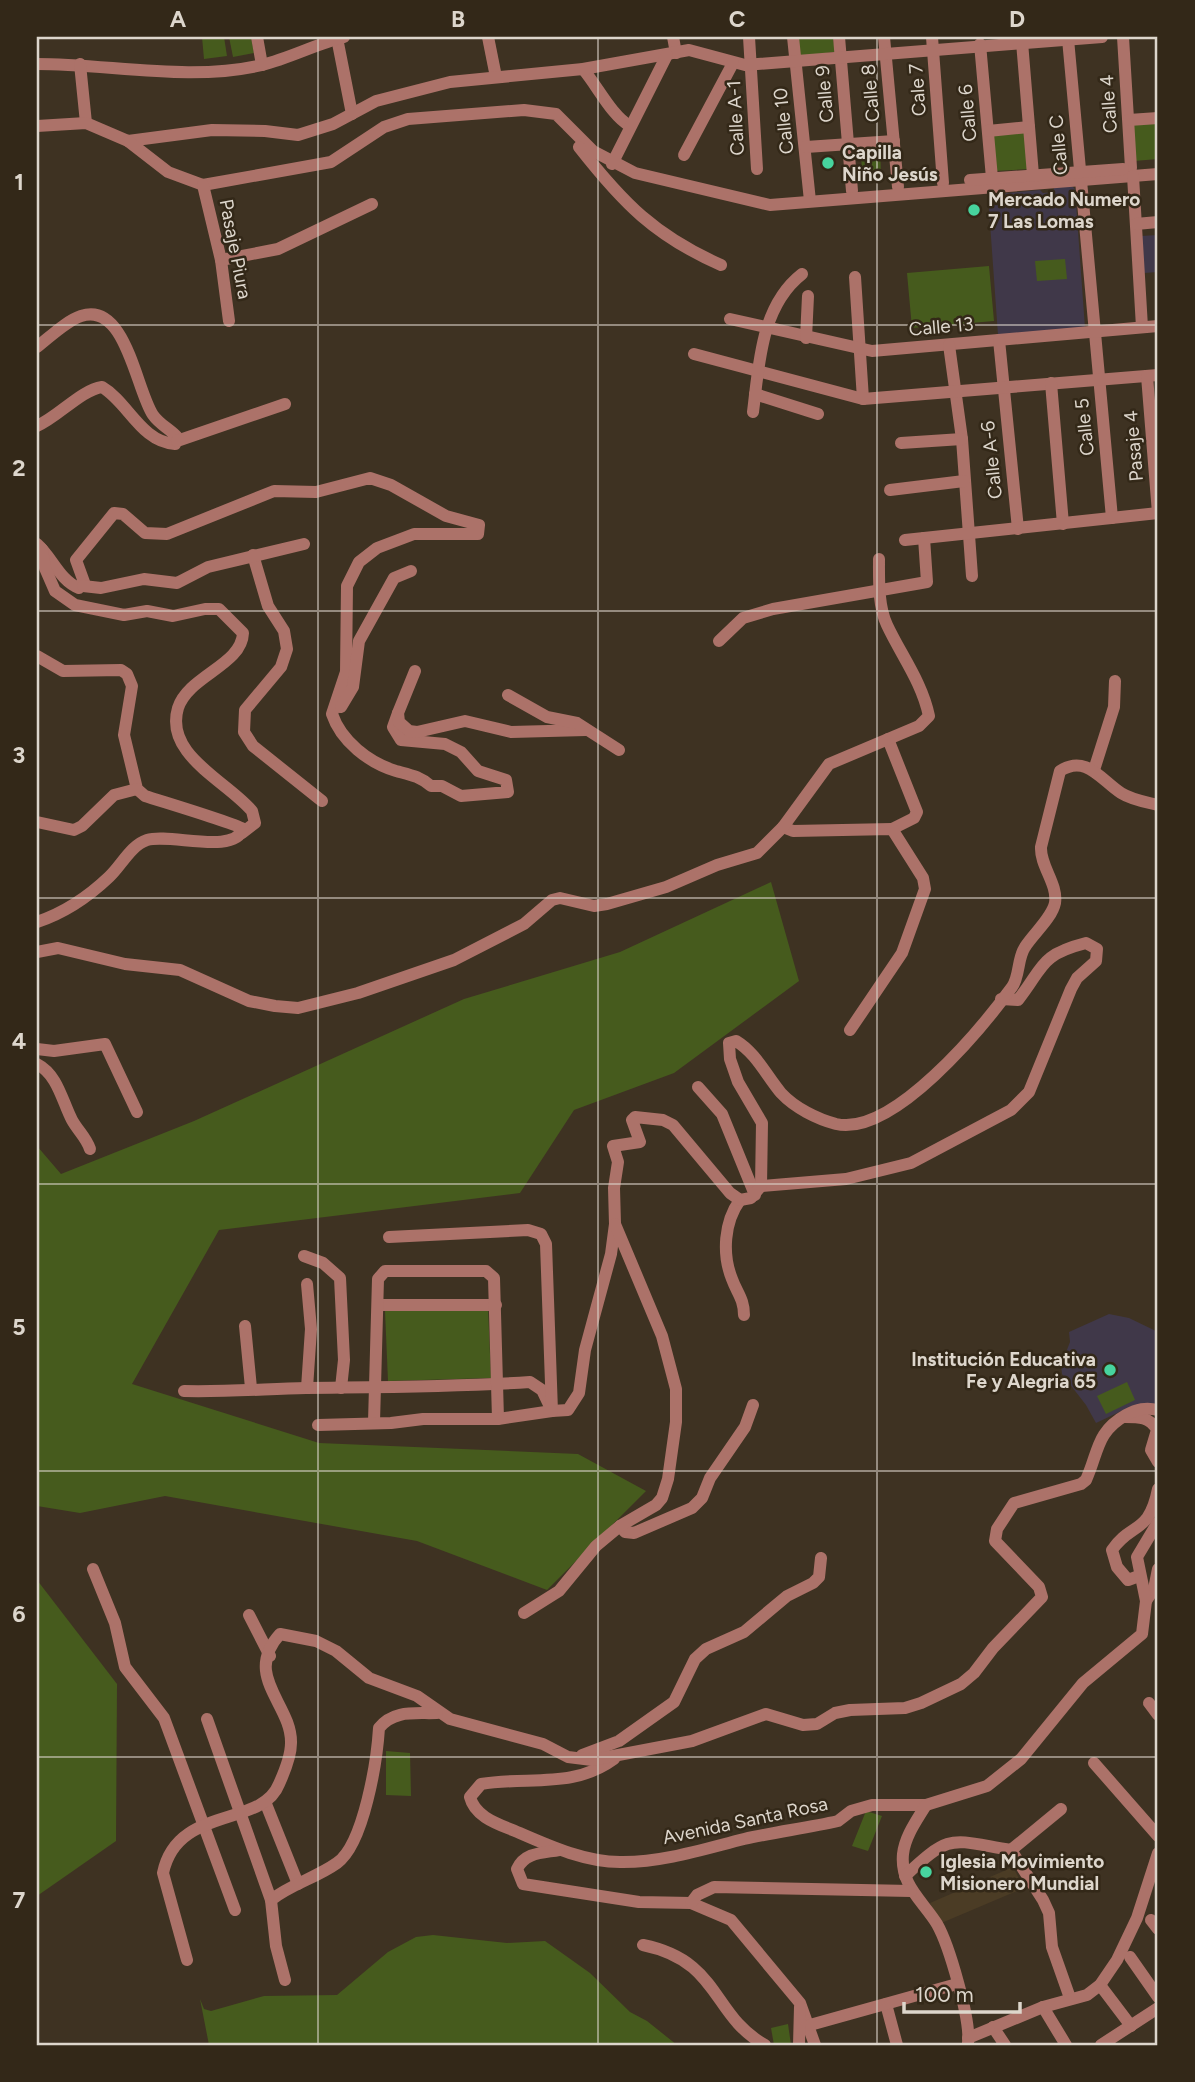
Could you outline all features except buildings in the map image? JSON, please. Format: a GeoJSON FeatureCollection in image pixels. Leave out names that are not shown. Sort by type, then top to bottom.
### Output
{"type":"FeatureCollection","features":[{"type":"Feature","properties":{"kind":"street"},"geometry":{"type":"LineString","coordinates":[[257,37],[262,65]]}},
{"type":"Feature","properties":{"kind":"street"},"geometry":{"type":"LineString","coordinates":[[488,37],[496,77]]}},
{"type":"Feature","properties":{"kind":"street"},"geometry":{"type":"LineString","coordinates":[[612,164],[671,54],[673,37]]}},
{"type":"Feature","properties":{"kind":"street","name":"Calle A-1"},"geometry":{"type":"LineString","coordinates":[[749,37],[757,169]]}},
{"type":"Feature","properties":{"kind":"street","name":"Calle 10"},"geometry":{"type":"LineString","coordinates":[[793,37],[809,197]]}},
{"type":"Feature","properties":{"kind":"street","name":"Calle 9"},"geometry":{"type":"LineString","coordinates":[[839,37],[852,191]]}},
{"type":"Feature","properties":{"kind":"street","name":"Calle 8"},"geometry":{"type":"LineString","coordinates":[[884,37],[898,187]]}},
{"type":"Feature","properties":{"kind":"street"},"geometry":{"type":"LineString","coordinates":[[128,141],[212,130],[298,135],[334,124],[376,101],[450,82],[583,69],[689,50],[733,64],[751,64],[885,52],[932,43],[981,44],[1102,37]]}},
{"type":"Feature","properties":{"kind":"street","name":"Calle 4"},"geometry":{"type":"LineString","coordinates":[[1123,37],[1142,327]]}},
{"type":"Feature","properties":{"kind":"street"},"geometry":{"type":"LineString","coordinates":[[37,65],[80,64],[183,71],[262,65],[341,38],[352,114]]}},
{"type":"Feature","properties":{"kind":"street","name":"Calle C"},"geometry":{"type":"LineString","coordinates":[[1068,39],[1093,332]]}},
{"type":"Feature","properties":{"kind":"street"},"geometry":{"type":"LineString","coordinates":[[1023,42],[1033,175]]}},
{"type":"Feature","properties":{"kind":"street","name":"Cale 7"},"geometry":{"type":"LineString","coordinates":[[932,43],[943,183]]}},
{"type":"Feature","properties":{"kind":"street","name":"Calle 6"},"geometry":{"type":"LineString","coordinates":[[981,44],[992,178]]}},
{"type":"Feature","properties":{"kind":"street"},"geometry":{"type":"LineString","coordinates":[[80,64],[86,123]]}},
{"type":"Feature","properties":{"kind":"street"},"geometry":{"type":"LineString","coordinates":[[684,155],[733,64]]}},
{"type":"Feature","properties":{"kind":"street"},"geometry":{"type":"LineString","coordinates":[[583,69],[605,96],[615,115],[630,126]]}},
{"type":"Feature","properties":{"kind":"street"},"geometry":{"type":"LineString","coordinates":[[37,126],[86,123],[128,141],[168,172],[203,185],[331,162],[384,127],[408,119],[524,110],[556,114],[575,134],[612,164],[656,180],[770,205],[852,191],[1033,175],[1081,176]]}},
{"type":"Feature","properties":{"kind":"street"},"geometry":{"type":"LineString","coordinates":[[1129,120],[1158,118]]}},
{"type":"Feature","properties":{"kind":"street"},"geometry":{"type":"LineString","coordinates":[[988,131],[1029,127]]}},
{"type":"Feature","properties":{"kind":"street"},"geometry":{"type":"LineString","coordinates":[[575,134],[579,146],[617,195],[634,211],[682,248],[721,265]]}},
{"type":"Feature","properties":{"kind":"street"},"geometry":{"type":"LineString","coordinates":[[806,148],[894,141]]}},
{"type":"Feature","properties":{"kind":"street"},"geometry":{"type":"LineString","coordinates":[[809,197],[1132,172],[1158,166]]}},
{"type":"Feature","properties":{"kind":"street"},"geometry":{"type":"LineString","coordinates":[[1132,172],[1158,174]]}},
{"type":"Feature","properties":{"kind":"street","name":"Pasaje Piura"},"geometry":{"type":"LineString","coordinates":[[203,185],[222,260],[229,321]]}},
{"type":"Feature","properties":{"kind":"street"},"geometry":{"type":"LineString","coordinates":[[222,260],[278,249],[372,204]]}},
{"type":"Feature","properties":{"kind":"street"},"geometry":{"type":"LineString","coordinates":[[1136,224],[1158,222]]}},
{"type":"Feature","properties":{"kind":"street"},"geometry":{"type":"LineString","coordinates":[[753,412],[767,327],[778,299],[802,274]]}},
{"type":"Feature","properties":{"kind":"street"},"geometry":{"type":"LineString","coordinates":[[855,277],[862,350],[860,381],[863,399]]}},
{"type":"Feature","properties":{"kind":"street"},"geometry":{"type":"LineString","coordinates":[[806,338],[808,296]]}},
{"type":"Feature","properties":{"kind":"street"},"geometry":{"type":"LineString","coordinates":[[37,347],[80,316],[94,314],[116,326],[124,339],[128,358],[153,415],[174,434],[177,441]]}},
{"type":"Feature","properties":{"kind":"street","name":"Calle 13"},"geometry":{"type":"LineString","coordinates":[[730,319],[862,350],[1158,326]]}},
{"type":"Feature","properties":{"kind":"street","name":"Calle 5"},"geometry":{"type":"LineString","coordinates":[[1093,332],[1112,518]]}},
{"type":"Feature","properties":{"kind":"street","name":"Calle A-6"},"geometry":{"type":"LineString","coordinates":[[999,340],[1018,529]]}},
{"type":"Feature","properties":{"kind":"street"},"geometry":{"type":"LineString","coordinates":[[949,345],[962,439],[972,576]]}},
{"type":"Feature","properties":{"kind":"street"},"geometry":{"type":"LineString","coordinates":[[694,354],[863,399],[1152,376]]}},
{"type":"Feature","properties":{"kind":"street","name":"Pasaje 4"},"geometry":{"type":"LineString","coordinates":[[1152,376],[1158,513]]}},
{"type":"Feature","properties":{"kind":"street"},"geometry":{"type":"LineString","coordinates":[[1051,383],[1063,524]]}},
{"type":"Feature","properties":{"kind":"street"},"geometry":{"type":"LineString","coordinates":[[37,426],[63,412],[92,389],[102,387],[155,436],[171,444],[285,404]]}},
{"type":"Feature","properties":{"kind":"street"},"geometry":{"type":"LineString","coordinates":[[755,394],[818,414]]}},
{"type":"Feature","properties":{"kind":"street"},"geometry":{"type":"LineString","coordinates":[[901,443],[962,439]]}},
{"type":"Feature","properties":{"kind":"street"},"geometry":{"type":"LineString","coordinates":[[83,586],[76,559],[116,512],[145,533],[167,534],[274,491],[316,492],[370,478],[391,485],[446,516],[479,525],[478,534],[414,534],[394,540],[367,554],[359,562],[347,586],[346,672],[333,709],[333,719],[355,749],[394,771],[421,777],[431,786],[442,786],[461,796],[508,792],[506,780],[478,771],[450,746],[401,740],[393,727],[415,671]]}},
{"type":"Feature","properties":{"kind":"street"},"geometry":{"type":"LineString","coordinates":[[890,490],[964,481]]}},
{"type":"Feature","properties":{"kind":"street"},"geometry":{"type":"LineString","coordinates":[[905,540],[1158,513]]}},
{"type":"Feature","properties":{"kind":"street"},"geometry":{"type":"LineString","coordinates":[[719,641],[743,618],[753,615],[835,596],[928,582],[924,538]]}},
{"type":"Feature","properties":{"kind":"street"},"geometry":{"type":"LineString","coordinates":[[39,545],[71,584],[77,588],[101,588],[144,579],[177,583],[208,567],[304,544]]}},
{"type":"Feature","properties":{"kind":"street"},"geometry":{"type":"LineString","coordinates":[[37,922],[59,915],[108,878],[141,843],[161,838],[224,842],[256,823],[252,811],[184,748],[176,730],[177,712],[183,697],[209,672],[237,651],[243,644],[243,633],[219,609],[205,609],[173,616],[147,611],[124,615],[75,605],[55,591],[39,545]]}},
{"type":"Feature","properties":{"kind":"street"},"geometry":{"type":"LineString","coordinates":[[253,555],[268,606],[284,631],[287,649],[281,667],[245,710],[244,732],[253,746],[322,801]]}},
{"type":"Feature","properties":{"kind":"street"},"geometry":{"type":"LineString","coordinates":[[37,952],[58,948],[125,964],[180,970],[249,1001],[298,1008],[397,981],[454,960],[524,924],[552,900],[561,898],[594,906],[607,904],[666,887],[717,865],[757,853],[782,827],[829,764],[919,726],[929,716],[911,667],[886,624],[879,590],[879,559]]}},
{"type":"Feature","properties":{"kind":"street"},"geometry":{"type":"LineString","coordinates":[[333,719],[353,687],[359,641],[394,578],[411,570]]}},
{"type":"Feature","properties":{"kind":"street"},"geometry":{"type":"LineString","coordinates":[[37,656],[63,671],[121,670],[127,674],[132,686],[124,735],[137,789],[145,796],[215,821],[241,826],[242,833]]}},
{"type":"Feature","properties":{"kind":"street"},"geometry":{"type":"LineString","coordinates":[[1094,770],[1114,707],[1115,681]]}},
{"type":"Feature","properties":{"kind":"street"},"geometry":{"type":"LineString","coordinates":[[508,695],[547,717],[577,723],[620,750]]}},
{"type":"Feature","properties":{"kind":"street"},"geometry":{"type":"LineString","coordinates":[[398,713],[402,726],[413,732],[458,721],[511,732],[586,730]]}},
{"type":"Feature","properties":{"kind":"street"},"geometry":{"type":"LineString","coordinates":[[782,827],[793,831],[892,829],[914,818],[917,812],[888,739]]}},
{"type":"Feature","properties":{"kind":"street"},"geometry":{"type":"LineString","coordinates":[[758,1190],[762,1123],[738,1082],[728,1047],[732,1041],[747,1050],[788,1098],[818,1119],[841,1125],[865,1121],[888,1111],[917,1091],[959,1054],[1013,985],[1023,950],[1055,901],[1040,856],[1060,771],[1068,766],[1083,765],[1094,770],[1122,793],[1158,805]]}},
{"type":"Feature","properties":{"kind":"street"},"geometry":{"type":"LineString","coordinates":[[37,822],[74,830],[82,826],[114,795],[137,789]]}},
{"type":"Feature","properties":{"kind":"street"},"geometry":{"type":"LineString","coordinates":[[850,1030],[902,953],[925,889],[923,878],[892,829]]}},
{"type":"Feature","properties":{"kind":"street"},"geometry":{"type":"LineString","coordinates":[[37,911],[59,915]]}},
{"type":"Feature","properties":{"kind":"street"},"geometry":{"type":"LineString","coordinates":[[744,1315],[744,1300],[732,1279],[727,1249],[731,1213],[740,1200],[758,1190],[846,1179],[911,1163],[1011,1110],[1029,1093],[1071,989],[1077,978],[1096,961],[1097,949],[1086,943],[1065,948],[1042,963],[1018,1000],[1001,999]]}},
{"type":"Feature","properties":{"kind":"street"},"geometry":{"type":"LineString","coordinates":[[37,1049],[54,1051],[105,1044],[137,1112]]}},
{"type":"Feature","properties":{"kind":"street"},"geometry":{"type":"LineString","coordinates":[[37,1064],[54,1078],[73,1123],[87,1138],[90,1149]]}},
{"type":"Feature","properties":{"kind":"street"},"geometry":{"type":"LineString","coordinates":[[698,1087],[722,1114],[758,1190]]}},
{"type":"Feature","properties":{"kind":"street"},"geometry":{"type":"LineString","coordinates":[[318,1425],[498,1419],[568,1410],[579,1394],[585,1350],[607,1279],[615,1224],[614,1188],[618,1162],[613,1146],[640,1142],[632,1120],[635,1117],[663,1120],[673,1125],[730,1194],[740,1200]]}},
{"type":"Feature","properties":{"kind":"street"},"geometry":{"type":"LineString","coordinates":[[524,1613],[559,1591],[596,1546],[662,1498],[668,1479],[676,1389],[662,1336],[615,1224]]}},
{"type":"Feature","properties":{"kind":"street"},"geometry":{"type":"LineString","coordinates":[[389,1237],[528,1230],[541,1234],[546,1244],[552,1411]]}},
{"type":"Feature","properties":{"kind":"street"},"geometry":{"type":"LineString","coordinates":[[304,1256],[323,1263],[340,1278],[344,1360],[341,1388]]}},
{"type":"Feature","properties":{"kind":"street"},"geometry":{"type":"LineString","coordinates":[[374,1422],[379,1279],[385,1271],[486,1270],[496,1283],[498,1419]]}},
{"type":"Feature","properties":{"kind":"street"},"geometry":{"type":"LineString","coordinates":[[307,1284],[311,1329],[307,1388]]}},
{"type":"Feature","properties":{"kind":"street"},"geometry":{"type":"LineString","coordinates":[[378,1305],[496,1305]]}},
{"type":"Feature","properties":{"kind":"street"},"geometry":{"type":"LineString","coordinates":[[245,1326],[251,1388]]}},
{"type":"Feature","properties":{"kind":"street"},"geometry":{"type":"LineString","coordinates":[[184,1391],[227,1392],[251,1388],[377,1389],[530,1382],[538,1386],[552,1411]]}},
{"type":"Feature","properties":{"kind":"street"},"geometry":{"type":"LineString","coordinates":[[620,1526],[625,1532],[634,1533],[692,1508],[702,1498],[710,1478],[745,1427],[752,1405]]}},
{"type":"Feature","properties":{"kind":"street"},"geometry":{"type":"LineString","coordinates":[[187,1960],[163,1873],[165,1859],[177,1843],[203,1826],[239,1811],[266,1804],[278,1787],[292,1745],[285,1713],[268,1687],[270,1656],[280,1634],[316,1640],[336,1651],[369,1678],[416,1696],[437,1713],[457,1722],[543,1744],[568,1757],[592,1760],[692,1741],[766,1714],[804,1724],[817,1724],[835,1713],[850,1710],[905,1708],[961,1684],[1042,1597],[1039,1587],[995,1541],[997,1529],[1014,1503],[1086,1480],[1101,1437],[1110,1424],[1138,1409],[1158,1410]]}},
{"type":"Feature","properties":{"kind":"street"},"geometry":{"type":"LineString","coordinates":[[1122,1418],[1141,1417],[1153,1422],[1157,1430],[1151,1450],[1158,1462]]}},
{"type":"Feature","properties":{"kind":"street"},"geometry":{"type":"LineString","coordinates":[[1139,1576],[1128,1580],[1117,1567],[1112,1550],[1138,1529],[1157,1507],[1158,1489]]}},
{"type":"Feature","properties":{"kind":"street","name":"Avenida Santa Rosa"},"geometry":{"type":"LineString","coordinates":[[617,1756],[596,1772],[579,1777],[491,1783],[473,1791],[472,1805],[479,1813],[560,1850],[617,1862],[650,1859],[838,1821],[851,1811],[872,1805],[926,1805],[987,1786],[1021,1759],[1083,1683],[1142,1634],[1146,1601],[1137,1557],[1140,1547],[1158,1522]]}},
{"type":"Feature","properties":{"kind":"street"},"geometry":{"type":"LineString","coordinates":[[568,1757],[591,1753],[619,1741],[674,1702],[695,1659],[706,1649],[744,1632],[787,1596],[813,1583],[819,1577],[821,1558]]}},
{"type":"Feature","properties":{"kind":"street"},"geometry":{"type":"LineString","coordinates":[[93,1569],[115,1623],[125,1667],[164,1718],[235,1910]]}},
{"type":"Feature","properties":{"kind":"street"},"geometry":{"type":"LineString","coordinates":[[1146,1601],[1154,1589],[1158,1569]]}},
{"type":"Feature","properties":{"kind":"street"},"geometry":{"type":"LineString","coordinates":[[248,1615],[270,1656]]}},
{"type":"Feature","properties":{"kind":"street"},"geometry":{"type":"LineString","coordinates":[[1149,1703],[1158,1715]]}},
{"type":"Feature","properties":{"kind":"street"},"geometry":{"type":"LineString","coordinates":[[271,1900],[338,1863],[349,1850],[367,1802],[379,1728],[384,1722],[407,1713],[437,1713]]}},
{"type":"Feature","properties":{"kind":"street"},"geometry":{"type":"LineString","coordinates":[[207,1719],[271,1900],[276,1946],[285,1980]]}},
{"type":"Feature","properties":{"kind":"street"},"geometry":{"type":"LineString","coordinates":[[1094,1763],[1158,1836]]}},
{"type":"Feature","properties":{"kind":"street"},"geometry":{"type":"LineString","coordinates":[[266,1804],[298,1884]]}},
{"type":"Feature","properties":{"kind":"street"},"geometry":{"type":"LineString","coordinates":[[926,1805],[904,1844],[905,1876],[911,1891],[938,1926],[957,1984],[968,2041],[1043,2007],[1087,1995],[1100,1985],[1117,1961],[1137,1918],[1158,1853]]}},
{"type":"Feature","properties":{"kind":"street"},"geometry":{"type":"LineString","coordinates":[[1011,1850],[1061,1809]]}},
{"type":"Feature","properties":{"kind":"street"},"geometry":{"type":"LineString","coordinates":[[905,1876],[944,1843],[964,1842],[1011,1850],[1037,1887],[1049,1913],[1052,1947],[1070,1998]]}},
{"type":"Feature","properties":{"kind":"street"},"geometry":{"type":"LineString","coordinates":[[560,1850],[528,1856],[521,1861],[517,1869],[523,1884],[639,1902],[691,1903],[716,1912],[737,1925],[798,2000],[810,2025],[815,2045]]}},
{"type":"Feature","properties":{"kind":"street"},"geometry":{"type":"LineString","coordinates":[[691,1903],[697,1895],[714,1887],[911,1891]]}},
{"type":"Feature","properties":{"kind":"street"},"geometry":{"type":"LineString","coordinates":[[643,1945],[670,1953],[695,1968],[751,2038],[765,2045]]}},
{"type":"Feature","properties":{"kind":"street"},"geometry":{"type":"LineString","coordinates":[[1130,1957],[1158,1997]]}},
{"type":"Feature","properties":{"kind":"street"},"geometry":{"type":"LineString","coordinates":[[810,2025],[957,1984]]}},
{"type":"Feature","properties":{"kind":"street"},"geometry":{"type":"LineString","coordinates":[[1100,1985],[1131,2026]]}},
{"type":"Feature","properties":{"kind":"street"},"geometry":{"type":"LineString","coordinates":[[798,2000],[799,2045]]}},
{"type":"Feature","properties":{"kind":"street"},"geometry":{"type":"LineString","coordinates":[[887,2004],[897,2045]]}},
{"type":"Feature","properties":{"kind":"street"},"geometry":{"type":"LineString","coordinates":[[1043,2007],[1066,2045]]}},
{"type":"Feature","properties":{"kind":"street"},"geometry":{"type":"LineString","coordinates":[[1106,2042],[1158,2008]]}},
{"type":"Feature","properties":{"kind":"street"},"geometry":{"type":"LineString","coordinates":[[993,2028],[1005,2045]]}},
{"type":"Feature","properties":{"kind":"shaded area"},"geometry":{"type":"Polygon","coordinates":[[[1072,186],[1075,189],[1085,328],[998,335],[988,195],[1040,190],[1043,193],[1052,192],[1055,187],[1072,186]]]}},
{"type":"Feature","properties":{"kind":"shaded area"},"geometry":{"type":"Polygon","coordinates":[[[1158,235],[1158,272],[1144,273],[1141,236],[1158,235]]]}},
{"type":"Feature","properties":{"kind":"shaded area","name":"Institución Educativa Fe y Alegria 65"},"geometry":{"type":"Polygon","coordinates":[[[1109,1314],[1129,1318],[1158,1332],[1158,1406],[1134,1405],[1096,1423],[1062,1374],[1061,1365],[1070,1342],[1069,1332],[1109,1314]]]}},
{"type":"Feature","properties":{"kind":"shaded area"},"geometry":{"type":"Polygon","coordinates":[[[1013,1867],[1024,1888],[939,1924],[930,1903],[1013,1867]]]}},
{"type":"Feature","properties":{"kind":"green space"},"geometry":{"type":"Polygon","coordinates":[[[202,37],[224,37],[227,56],[204,59],[202,37]]]}},
{"type":"Feature","properties":{"kind":"green space"},"geometry":{"type":"Polygon","coordinates":[[[229,37],[251,37],[254,53],[233,57],[229,37]]]}},
{"type":"Feature","properties":{"kind":"green space"},"geometry":{"type":"Polygon","coordinates":[[[797,37],[833,37],[835,52],[799,56],[797,37]]]}},
{"type":"Feature","properties":{"kind":"green space"},"geometry":{"type":"Polygon","coordinates":[[[1158,119],[1158,159],[1134,161],[1130,122],[1158,119]]]}},
{"type":"Feature","properties":{"kind":"green space"},"geometry":{"type":"Polygon","coordinates":[[[1026,131],[1029,169],[995,171],[992,134],[1026,131]]]}},
{"type":"Feature","properties":{"kind":"green space"},"geometry":{"type":"Polygon","coordinates":[[[880,146],[881,176],[862,177],[861,147],[880,146]]]}},
{"type":"Feature","properties":{"kind":"green space"},"geometry":{"type":"Polygon","coordinates":[[[1065,259],[1067,279],[1037,281],[1035,261],[1065,259]]]}},
{"type":"Feature","properties":{"kind":"green space"},"geometry":{"type":"Polygon","coordinates":[[[989,266],[994,321],[912,328],[907,273],[989,266]]]}},
{"type":"Feature","properties":{"kind":"green space"},"geometry":{"type":"Polygon","coordinates":[[[771,882],[799,981],[674,1073],[574,1110],[520,1193],[219,1230],[132,1384],[319,1443],[578,1454],[646,1491],[547,1590],[417,1541],[165,1496],[80,1513],[37,1506],[37,1146],[61,1174],[194,1121],[464,999],[620,952],[771,882]]]}},
{"type":"Feature","properties":{"kind":"green space"},"geometry":{"type":"Polygon","coordinates":[[[488,1308],[491,1378],[388,1381],[385,1311],[488,1308]]]}},
{"type":"Feature","properties":{"kind":"green space"},"geometry":{"type":"Polygon","coordinates":[[[1127,1382],[1135,1400],[1106,1414],[1097,1396],[1127,1382]]]}},
{"type":"Feature","properties":{"kind":"green space"},"geometry":{"type":"Polygon","coordinates":[[[37,1580],[117,1684],[116,1841],[37,1896],[37,1580]]]}},
{"type":"Feature","properties":{"kind":"green space"},"geometry":{"type":"Polygon","coordinates":[[[386,1751],[410,1753],[411,1796],[386,1795],[386,1751]]]}},
{"type":"Feature","properties":{"kind":"green space"},"geometry":{"type":"Polygon","coordinates":[[[866,1811],[882,1816],[868,1851],[852,1846],[866,1811]]]}},
{"type":"Feature","properties":{"kind":"green space"},"geometry":{"type":"Polygon","coordinates":[[[433,1935],[507,1943],[545,1941],[590,1973],[630,2012],[647,2021],[677,2045],[209,2045],[200,1999],[204,2009],[211,2011],[264,1996],[337,1995],[388,1952],[416,1937],[433,1935]]]}},
{"type":"Feature","properties":{"kind":"green space"},"geometry":{"type":"Polygon","coordinates":[[[788,2024],[791,2045],[774,2045],[771,2028],[788,2024]]]}},
{"type":"Feature","properties":{"kind":"place","name":"Capilla Niño Jesús"},"geometry":{"type":"Point","coordinates":[828,163]}},
{"type":"Feature","properties":{"kind":"place","name":"Mercado Numero 7 Las Lomas"},"geometry":{"type":"Point","coordinates":[974,210]}},
{"type":"Feature","properties":{"kind":"place","name":"Institución Educativa Fe y Alegria 65"},"geometry":{"type":"Point","coordinates":[1110,1370]}},
{"type":"Feature","properties":{"kind":"place","name":"Iglesia Movimiento Misionero Mundial"},"geometry":{"type":"Point","coordinates":[926,1872]}}]}
